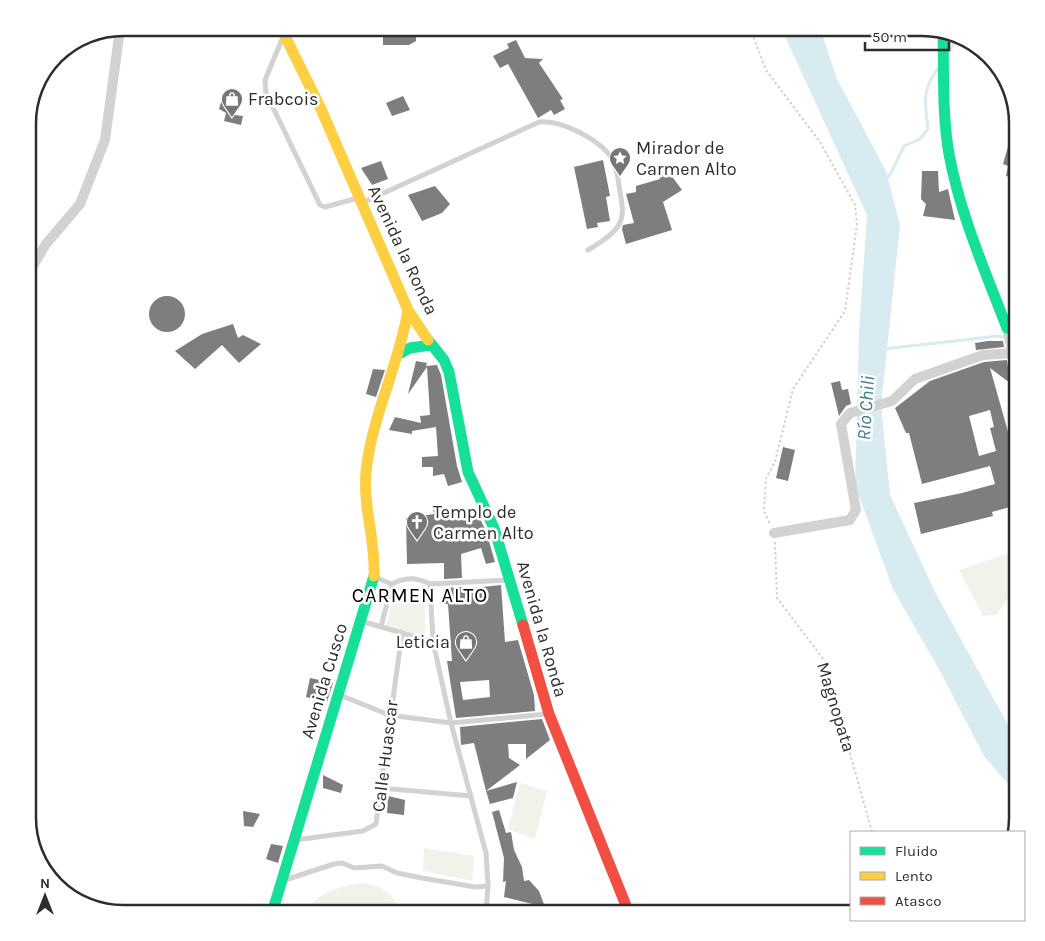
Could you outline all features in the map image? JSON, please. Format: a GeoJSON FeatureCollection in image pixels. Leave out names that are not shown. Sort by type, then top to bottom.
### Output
{"type":"FeatureCollection","features":[{"type":"Feature","properties":{"kind":"main road","name":"Avenida la Ronda"},"geometry":{"type":"LineString","coordinates":[[284,36],[320,109],[408,310],[431,346],[444,360],[449,372],[468,472],[494,528],[549,714],[625,905]]}},
{"type":"Feature","properties":{"kind":"main road"},"geometry":{"type":"LineString","coordinates":[[943,39],[945,125],[952,168],[968,224],[1007,328]]}},
{"type":"Feature","properties":{"kind":"main road","name":"Avenida Cusco"},"geometry":{"type":"LineString","coordinates":[[275,905],[337,694],[374,577],[375,553],[365,511],[366,472],[405,335],[408,310]]}},
{"type":"Feature","properties":{"kind":"main road"},"geometry":{"type":"LineString","coordinates":[[399,354],[410,348],[431,346]]}},
{"type":"Feature","properties":{"kind":"street"},"geometry":{"type":"LineString","coordinates":[[36,261],[46,244],[80,204],[105,140],[119,36]]}},
{"type":"Feature","properties":{"kind":"street"},"geometry":{"type":"LineString","coordinates":[[1007,328],[1009,336]]}},
{"type":"Feature","properties":{"kind":"street"},"geometry":{"type":"LineString","coordinates":[[774,533],[850,520],[856,510],[841,424],[850,413],[884,405],[892,401],[915,379],[983,355],[1009,349]]}},
{"type":"Feature","properties":{"kind":"lane"},"geometry":{"type":"LineString","coordinates":[[280,36],[265,80],[266,93],[320,205],[325,207],[360,200],[539,122],[553,122],[576,131],[603,150],[611,157],[618,173],[622,217],[618,227],[588,250]]}},
{"type":"Feature","properties":{"kind":"lane"},"geometry":{"type":"LineString","coordinates":[[374,577],[392,584]]}},
{"type":"Feature","properties":{"kind":"lane"},"geometry":{"type":"LineString","coordinates":[[381,627],[392,584],[401,579],[419,579],[430,584],[510,580]]}},
{"type":"Feature","properties":{"kind":"lane"},"geometry":{"type":"LineString","coordinates":[[430,584],[433,642],[451,723],[486,853],[488,886],[487,905]]}},
{"type":"Feature","properties":{"kind":"lane"},"geometry":{"type":"LineString","coordinates":[[361,621],[433,642]]}},
{"type":"Feature","properties":{"kind":"lane","name":"Calle Huascar"},"geometry":{"type":"LineString","coordinates":[[294,841],[363,831],[372,827],[379,819],[380,788],[389,714],[402,633]]}},
{"type":"Feature","properties":{"kind":"lane"},"geometry":{"type":"LineString","coordinates":[[337,694],[389,714],[451,723],[549,714]]}},
{"type":"Feature","properties":{"kind":"lane"},"geometry":{"type":"LineString","coordinates":[[380,788],[471,796]]}},
{"type":"Feature","properties":{"kind":"lane"},"geometry":{"type":"LineString","coordinates":[[282,881],[334,864],[342,864],[354,868],[382,866],[397,873],[422,878],[475,887],[488,886]]}},
{"type":"Feature","properties":{"kind":"path"},"geometry":{"type":"LineString","coordinates":[[753,36],[766,70],[820,142],[855,205],[857,224],[844,311],[793,389],[775,462],[766,478],[764,511],[774,533]]}},
{"type":"Feature","properties":{"kind":"path","name":"Magnopata"},"geometry":{"type":"LineString","coordinates":[[774,533],[777,598],[824,660],[872,831]]}},
{"type":"Feature","properties":{"kind":"shaded area"},"geometry":{"type":"Polygon","coordinates":[[[1009,553],[1009,597],[996,615],[983,616],[959,570],[1009,553]]]}},
{"type":"Feature","properties":{"kind":"shaded area"},"geometry":{"type":"Polygon","coordinates":[[[425,586],[425,634],[422,636],[386,626],[396,588],[425,586]]]}},
{"type":"Feature","properties":{"kind":"shaded area"},"geometry":{"type":"Polygon","coordinates":[[[520,783],[547,791],[535,839],[508,829],[520,783]]]}},
{"type":"Feature","properties":{"kind":"shaded area"},"geometry":{"type":"Polygon","coordinates":[[[424,848],[474,856],[472,881],[423,871],[424,848]]]}},
{"type":"Feature","properties":{"kind":"shaded area"},"geometry":{"type":"Polygon","coordinates":[[[362,883],[376,886],[387,892],[397,905],[311,905],[330,891],[362,883]]]}},
{"type":"Feature","properties":{"kind":"water","name":"Río Chili"},"geometry":{"type":"Polygon","coordinates":[[[785,36],[823,36],[837,79],[886,171],[900,225],[881,406],[890,495],[935,592],[1009,726],[1009,785],[984,756],[940,671],[893,589],[855,485],[859,332],[867,215],[785,36]]]}},
{"type":"Feature","properties":{"kind":"building"},"geometry":{"type":"Polygon","coordinates":[[[383,36],[416,36],[416,41],[409,45],[383,45],[383,36]]]}},
{"type":"Feature","properties":{"kind":"building"},"geometry":{"type":"Polygon","coordinates":[[[516,40],[525,58],[543,59],[539,63],[563,99],[560,100],[565,109],[554,115],[551,110],[538,118],[508,64],[500,68],[493,56],[509,48],[507,44],[516,40]]]}},
{"type":"Feature","properties":{"kind":"building"},"geometry":{"type":"Polygon","coordinates":[[[403,96],[410,110],[392,116],[386,103],[403,96]]]}},
{"type":"Feature","properties":{"kind":"building"},"geometry":{"type":"Polygon","coordinates":[[[221,102],[234,106],[235,115],[243,116],[241,125],[224,121],[226,113],[219,109],[221,102]]]}},
{"type":"Feature","properties":{"kind":"building"},"geometry":{"type":"Polygon","coordinates":[[[1009,143],[1009,177],[1006,176],[1008,166],[1003,164],[1009,143]]]}},
{"type":"Feature","properties":{"kind":"building"},"geometry":{"type":"Polygon","coordinates":[[[603,160],[610,196],[606,197],[610,221],[597,223],[598,227],[587,229],[574,167],[603,160]]]}},
{"type":"Feature","properties":{"kind":"building"},"geometry":{"type":"Polygon","coordinates":[[[381,161],[388,179],[372,185],[361,168],[381,161]]]}},
{"type":"Feature","properties":{"kind":"building"},"geometry":{"type":"Polygon","coordinates":[[[668,171],[682,190],[663,202],[672,230],[626,244],[622,229],[623,225],[634,223],[626,194],[636,192],[636,186],[660,179],[659,175],[668,171]]]}},
{"type":"Feature","properties":{"kind":"building"},"geometry":{"type":"Polygon","coordinates":[[[922,171],[938,171],[939,192],[948,189],[955,220],[923,216],[926,204],[921,199],[922,171]]]}},
{"type":"Feature","properties":{"kind":"building"},"geometry":{"type":"Polygon","coordinates":[[[435,186],[450,204],[442,213],[422,221],[408,195],[435,186]]]}},
{"type":"Feature","properties":{"kind":"building"},"geometry":{"type":"Polygon","coordinates":[[[167,296],[180,301],[185,314],[180,327],[167,332],[154,327],[149,314],[154,301],[167,296]]]}},
{"type":"Feature","properties":{"kind":"building"},"geometry":{"type":"Polygon","coordinates":[[[233,324],[238,338],[243,335],[261,344],[239,363],[222,345],[195,369],[175,351],[202,334],[233,324]]]}},
{"type":"Feature","properties":{"kind":"building"},"geometry":{"type":"Polygon","coordinates":[[[1003,341],[1004,347],[976,350],[975,343],[1003,341]]]}},
{"type":"Feature","properties":{"kind":"building"},"geometry":{"type":"Polygon","coordinates":[[[1007,360],[1009,382],[990,368],[1009,435],[1009,507],[992,512],[993,516],[921,534],[914,503],[995,484],[990,466],[922,484],[909,433],[906,433],[895,408],[930,381],[984,362],[1007,360]],[[990,410],[969,416],[979,456],[996,451],[990,428],[994,427],[990,410]]]}},
{"type":"Feature","properties":{"kind":"building"},"geometry":{"type":"Polygon","coordinates":[[[416,361],[427,363],[426,366],[437,365],[441,375],[457,466],[462,482],[448,486],[444,474],[433,476],[433,467],[422,467],[422,457],[438,456],[436,427],[412,431],[412,434],[389,430],[395,417],[421,423],[420,416],[430,415],[427,367],[408,394],[416,361]]]}},
{"type":"Feature","properties":{"kind":"building"},"geometry":{"type":"Polygon","coordinates":[[[373,369],[385,370],[376,397],[366,394],[373,369]]]}},
{"type":"Feature","properties":{"kind":"building"},"geometry":{"type":"Polygon","coordinates":[[[840,381],[842,390],[848,389],[851,404],[846,406],[839,416],[831,383],[840,381]]]}},
{"type":"Feature","properties":{"kind":"building"},"geometry":{"type":"Polygon","coordinates":[[[783,447],[795,450],[788,481],[776,478],[783,447]]]}},
{"type":"Feature","properties":{"kind":"building"},"geometry":{"type":"Polygon","coordinates":[[[433,508],[447,508],[448,514],[476,511],[486,531],[495,562],[486,564],[481,548],[461,554],[462,578],[444,579],[444,563],[407,564],[406,518],[434,514],[433,508]]]}},
{"type":"Feature","properties":{"kind":"building"},"geometry":{"type":"Polygon","coordinates":[[[501,585],[505,642],[518,640],[534,695],[535,711],[456,718],[447,661],[452,661],[448,604],[444,604],[443,591],[445,588],[462,587],[463,589],[501,585]],[[489,680],[460,682],[463,700],[490,697],[489,680]]]}},
{"type":"Feature","properties":{"kind":"building"},"geometry":{"type":"Polygon","coordinates":[[[310,678],[333,683],[327,702],[306,697],[310,678]]]}},
{"type":"Feature","properties":{"kind":"building"},"geometry":{"type":"Polygon","coordinates":[[[542,719],[550,740],[526,759],[526,744],[508,744],[509,758],[520,765],[486,791],[474,743],[461,745],[460,727],[542,719]]]}},
{"type":"Feature","properties":{"kind":"building"},"geometry":{"type":"Polygon","coordinates":[[[323,775],[343,785],[341,793],[323,788],[323,775]]]}},
{"type":"Feature","properties":{"kind":"building"},"geometry":{"type":"Polygon","coordinates":[[[517,782],[513,798],[490,804],[486,791],[517,782]]]}},
{"type":"Feature","properties":{"kind":"building"},"geometry":{"type":"Polygon","coordinates":[[[388,796],[405,800],[404,815],[387,813],[388,796]]]}},
{"type":"Feature","properties":{"kind":"building"},"geometry":{"type":"Polygon","coordinates":[[[499,810],[506,833],[511,832],[514,850],[522,867],[524,881],[529,880],[539,891],[544,905],[504,897],[506,881],[503,882],[504,858],[492,812],[499,810]]]}},
{"type":"Feature","properties":{"kind":"building"},"geometry":{"type":"Polygon","coordinates":[[[243,811],[260,814],[253,827],[244,826],[243,811]]]}},
{"type":"Feature","properties":{"kind":"building"},"geometry":{"type":"Polygon","coordinates":[[[271,844],[283,846],[278,863],[266,859],[271,844]]]}},
{"type":"Feature","properties":{"kind":"waterway"},"geometry":{"type":"LineString","coordinates":[[949,52],[954,43]]}},
{"type":"Feature","properties":{"kind":"waterway"},"geometry":{"type":"LineString","coordinates":[[886,179],[891,173],[904,146],[920,139],[928,129],[926,111],[927,90],[933,75],[939,67]]}},
{"type":"Feature","properties":{"kind":"waterway"},"geometry":{"type":"LineString","coordinates":[[884,349],[998,336],[1009,338]]}},
{"type":"Feature","properties":{"kind":"traffic: fast"},"geometry":{"type":"LineString","coordinates":[[943,39],[945,124],[949,154],[974,242],[1007,328]]}},
{"type":"Feature","properties":{"kind":"traffic: fast"},"geometry":{"type":"LineString","coordinates":[[428,340],[444,360],[449,372],[468,472],[494,528],[523,625]]}},
{"type":"Feature","properties":{"kind":"traffic: fast"},"geometry":{"type":"LineString","coordinates":[[399,354],[410,348],[431,345]]}},
{"type":"Feature","properties":{"kind":"traffic: fast"},"geometry":{"type":"LineString","coordinates":[[274,905],[374,576]]}},
{"type":"Feature","properties":{"kind":"traffic: slow"},"geometry":{"type":"LineString","coordinates":[[285,36],[321,109],[408,310],[428,340]]}},
{"type":"Feature","properties":{"kind":"traffic: slow"},"geometry":{"type":"LineString","coordinates":[[374,576],[373,550],[366,499],[366,473],[373,432],[404,331],[408,310]]}},
{"type":"Feature","properties":{"kind":"traffic: jam"},"geometry":{"type":"LineString","coordinates":[[523,625],[549,714],[626,905]]}},
{"type":"Feature","properties":{"kind":"place","name":"Frabcois"},"geometry":{"type":"Point","coordinates":[232,118]}},
{"type":"Feature","properties":{"kind":"place","name":"Mirador de Carmen Alto"},"geometry":{"type":"Point","coordinates":[620,177]}},
{"type":"Feature","properties":{"kind":"place","name":"Templo de Carmen Alto"},"geometry":{"type":"Point","coordinates":[417,541]}},
{"type":"Feature","properties":{"kind":"place","name":"Leticia"},"geometry":{"type":"Point","coordinates":[466,661]}},
{"type":"Feature","properties":{"kind":"district","name":"CARMEN ALTO"},"geometry":{"type":"Point","coordinates":[420,595]}}]}
